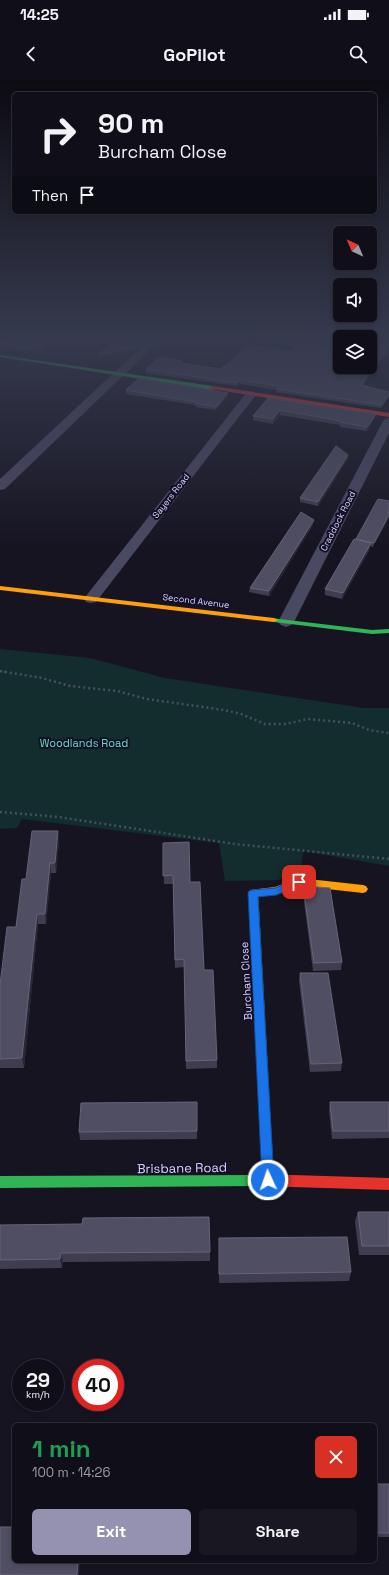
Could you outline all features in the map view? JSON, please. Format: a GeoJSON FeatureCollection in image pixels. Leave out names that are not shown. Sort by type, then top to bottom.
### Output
{"type":"FeatureCollection","features":[{"type":"Feature","properties":{"kind":"street"},"geometry":{"type":"LineString","coordinates":[[0,486],[81,410]]}},
{"type":"Feature","properties":{"kind":"street","name":"Sayers Road"},"geometry":{"type":"LineString","coordinates":[[91,599],[239,410]]}},
{"type":"Feature","properties":{"kind":"street"},"geometry":{"type":"LineString","coordinates":[[355,410],[389,415]]}},
{"type":"Feature","properties":{"kind":"street","name":"Craddock Road"},"geometry":{"type":"LineString","coordinates":[[286,622],[389,420]]}},
{"type":"Feature","properties":{"kind":"street","name":"Second Avenue"},"geometry":{"type":"LineString","coordinates":[[0,588],[372,632],[389,631]]}},
{"type":"Feature","properties":{"kind":"street","name":"Burcham Close"},"geometry":{"type":"LineString","coordinates":[[268,1180],[253,893],[276,891],[299,882],[363,889]]}},
{"type":"Feature","properties":{"kind":"street","name":"Brisbane Road"},"geometry":{"type":"LineString","coordinates":[[0,1182],[268,1180],[389,1184]]}},
{"type":"Feature","properties":{"kind":"path"},"geometry":{"type":"LineString","coordinates":[[0,671],[42,678],[70,686],[224,710],[242,714],[265,724],[285,724],[308,719],[352,723],[369,730],[389,732]]}},
{"type":"Feature","properties":{"kind":"path"},"geometry":{"type":"LineString","coordinates":[[0,812],[60,818],[235,844],[389,859]]}},
{"type":"Feature","properties":{"kind":"green space","name":"Woodlands Road"},"geometry":{"type":"Polygon","coordinates":[[[0,649],[90,658],[165,678],[364,708],[389,708],[389,866],[303,851],[301,869],[278,880],[225,881],[219,843],[22,819],[17,828],[0,829],[0,649]]]}},
{"type":"Feature","properties":{"kind":"building"},"geometry":{"type":"Polygon","coordinates":[[[258,410],[347,410],[376,414],[367,427],[280,410],[273,419],[253,416],[258,410]]]}},
{"type":"Feature","properties":{"kind":"building"},"geometry":{"type":"Polygon","coordinates":[[[336,446],[348,455],[318,502],[300,498],[336,446]]]}},
{"type":"Feature","properties":{"kind":"building"},"geometry":{"type":"Polygon","coordinates":[[[378,499],[389,501],[389,515],[374,543],[356,539],[378,499]]]}},
{"type":"Feature","properties":{"kind":"building"},"geometry":{"type":"Polygon","coordinates":[[[301,512],[314,520],[269,591],[250,588],[301,512]]]}},
{"type":"Feature","properties":{"kind":"building"},"geometry":{"type":"Polygon","coordinates":[[[354,539],[371,543],[343,593],[325,589],[354,539]]]}},
{"type":"Feature","properties":{"kind":"building"},"geometry":{"type":"Polygon","coordinates":[[[32,831],[58,831],[55,863],[50,863],[45,914],[37,914],[22,1058],[0,1059],[0,985],[7,927],[16,927],[22,879],[26,879],[32,831]]]}},
{"type":"Feature","properties":{"kind":"building"},"geometry":{"type":"Polygon","coordinates":[[[189,842],[190,882],[200,882],[204,970],[213,970],[217,1060],[186,1061],[184,959],[175,960],[173,875],[163,876],[163,843],[189,842]]]}},
{"type":"Feature","properties":{"kind":"building"},"geometry":{"type":"Polygon","coordinates":[[[303,886],[330,888],[342,962],[314,963],[303,886]]]}},
{"type":"Feature","properties":{"kind":"building"},"geometry":{"type":"Polygon","coordinates":[[[300,973],[328,973],[342,1063],[311,1064],[300,973]]]}},
{"type":"Feature","properties":{"kind":"building"},"geometry":{"type":"Polygon","coordinates":[[[197,1102],[197,1131],[79,1132],[81,1103],[197,1102]]]}},
{"type":"Feature","properties":{"kind":"building"},"geometry":{"type":"Polygon","coordinates":[[[330,1102],[389,1102],[389,1131],[333,1131],[330,1102]]]}},
{"type":"Feature","properties":{"kind":"building"},"geometry":{"type":"Polygon","coordinates":[[[358,1212],[389,1212],[389,1246],[362,1246],[358,1212]]]}},
{"type":"Feature","properties":{"kind":"building"},"geometry":{"type":"Polygon","coordinates":[[[209,1217],[210,1252],[61,1253],[60,1259],[0,1260],[0,1225],[82,1224],[83,1218],[209,1217]]]}},
{"type":"Feature","properties":{"kind":"building"},"geometry":{"type":"Polygon","coordinates":[[[347,1237],[351,1272],[219,1274],[219,1238],[347,1237]]]}},
{"type":"Feature","properties":{"kind":"building"},"geometry":{"type":"Polygon","coordinates":[[[377,1484],[389,1484],[389,1533],[377,1533],[377,1484]]]}},
{"type":"Feature","properties":{"kind":"building"},"geometry":{"type":"Polygon","coordinates":[[[0,1527],[12,1527],[12,1563],[78,1563],[77,1575],[0,1575],[0,1527]]]}},
{"type":"Feature","properties":{"kind":"traffic: fast"},"geometry":{"type":"LineString","coordinates":[[274,620],[372,632],[389,631]]}},
{"type":"Feature","properties":{"kind":"traffic: fast"},"geometry":{"type":"LineString","coordinates":[[254,907],[268,1180]]}},
{"type":"Feature","properties":{"kind":"traffic: fast"},"geometry":{"type":"LineString","coordinates":[[0,1182],[260,1180]]}},
{"type":"Feature","properties":{"kind":"traffic: slow"},"geometry":{"type":"LineString","coordinates":[[0,588],[274,620]]}},
{"type":"Feature","properties":{"kind":"traffic: slow"},"geometry":{"type":"LineString","coordinates":[[254,907],[253,893],[276,891],[299,882],[363,889]]}},
{"type":"Feature","properties":{"kind":"traffic: jam"},"geometry":{"type":"LineString","coordinates":[[355,410],[389,415]]}},
{"type":"Feature","properties":{"kind":"traffic: jam"},"geometry":{"type":"LineString","coordinates":[[260,1180],[389,1184]]}},
{"type":"Feature","properties":{"kind":"route"},"geometry":{"type":"LineString","coordinates":[[268,1180],[253,893],[276,891],[299,882]]}}]}
